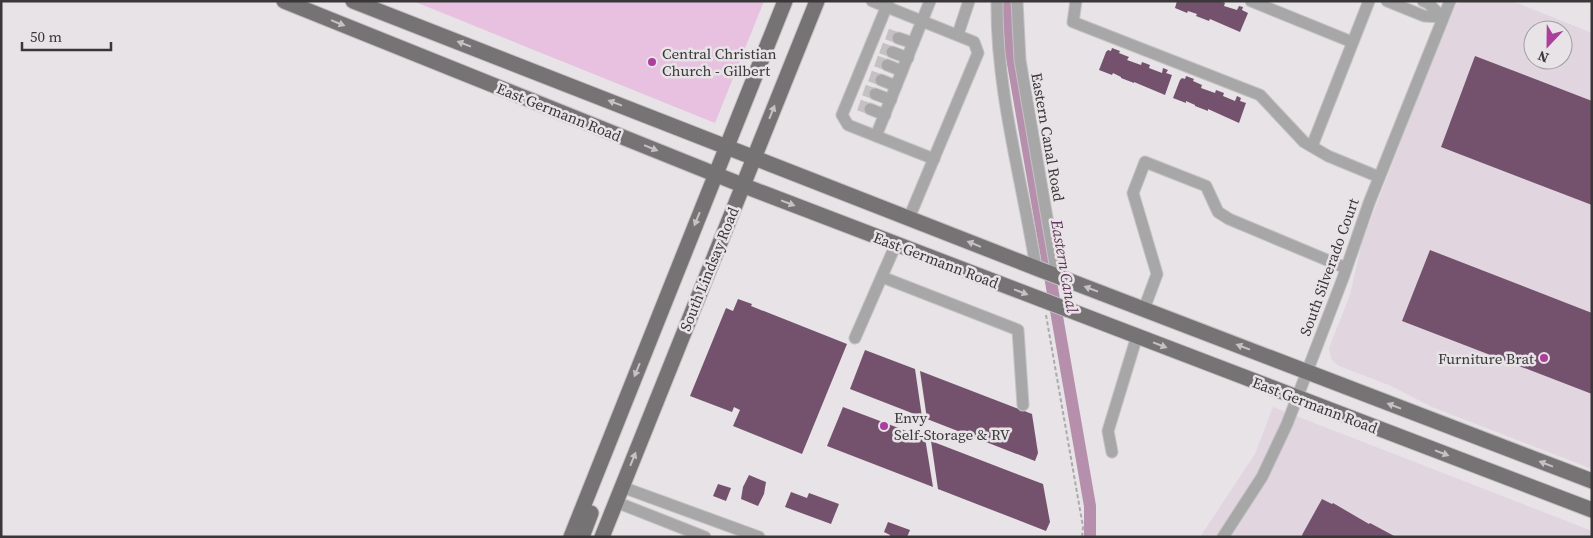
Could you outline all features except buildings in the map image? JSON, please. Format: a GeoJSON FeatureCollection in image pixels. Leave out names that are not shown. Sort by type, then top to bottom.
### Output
{"type":"FeatureCollection","features":[{"type":"Feature","properties":{"kind":"main road","name":"East Germann Road"},"geometry":{"type":"LineString","coordinates":[[284,1],[742,185],[1592,510]]}},
{"type":"Feature","properties":{"kind":"main road","name":"East Germann Road"},"geometry":{"type":"LineString","coordinates":[[353,1],[1036,268],[1592,481]]}},
{"type":"Feature","properties":{"kind":"main road","name":"South Lindsay Road"},"geometry":{"type":"LineString","coordinates":[[571,537],[785,1]]}},
{"type":"Feature","properties":{"kind":"main road","name":"South Lindsay Road"},"geometry":{"type":"LineString","coordinates":[[602,537],[817,1]]}},
{"type":"Feature","properties":{"kind":"main road"},"geometry":{"type":"LineString","coordinates":[[582,537],[595,500],[599,465]]}},
{"type":"Feature","properties":{"kind":"street"},"geometry":{"type":"LineString","coordinates":[[872,1],[888,4],[922,21],[958,34],[974,42],[978,53],[910,218]]}},
{"type":"Feature","properties":{"kind":"street"},"geometry":{"type":"LineString","coordinates":[[876,136],[930,1]]}},
{"type":"Feature","properties":{"kind":"street"},"geometry":{"type":"LineString","coordinates":[[958,34],[969,1]]}},
{"type":"Feature","properties":{"kind":"street"},"geometry":{"type":"LineString","coordinates":[[997,1],[999,60],[1016,169],[1036,268]]}},
{"type":"Feature","properties":{"kind":"street","name":"Eastern Canal Road"},"geometry":{"type":"LineString","coordinates":[[1017,1],[1020,60],[1057,276]]}},
{"type":"Feature","properties":{"kind":"street"},"geometry":{"type":"LineString","coordinates":[[1076,1],[1073,22],[1260,94],[1304,142],[1328,156],[1379,177]]}},
{"type":"Feature","properties":{"kind":"street"},"geometry":{"type":"LineString","coordinates":[[1251,1],[1352,42]]}},
{"type":"Feature","properties":{"kind":"street"},"geometry":{"type":"LineString","coordinates":[[1312,146],[1369,1]]}},
{"type":"Feature","properties":{"kind":"street"},"geometry":{"type":"LineString","coordinates":[[1387,1],[1424,16],[1442,17]]}},
{"type":"Feature","properties":{"kind":"street"},"geometry":{"type":"LineString","coordinates":[[1422,1],[1428,3],[1442,17]]}},
{"type":"Feature","properties":{"kind":"street","name":"South Silverado Court"},"geometry":{"type":"LineString","coordinates":[[1223,537],[1262,477],[1284,431],[1379,177],[1450,1]]}},
{"type":"Feature","properties":{"kind":"street"},"geometry":{"type":"LineString","coordinates":[[888,4],[887,34],[859,105],[842,115],[848,126],[934,159]]}},
{"type":"Feature","properties":{"kind":"street"},"geometry":{"type":"LineString","coordinates":[[887,34],[913,44]]}},
{"type":"Feature","properties":{"kind":"street"},"geometry":{"type":"LineString","coordinates":[[881,48],[908,58]]}},
{"type":"Feature","properties":{"kind":"street"},"geometry":{"type":"LineString","coordinates":[[876,61],[902,71]]}},
{"type":"Feature","properties":{"kind":"street"},"geometry":{"type":"LineString","coordinates":[[870,76],[896,86]]}},
{"type":"Feature","properties":{"kind":"street"},"geometry":{"type":"LineString","coordinates":[[864,90],[891,100]]}},
{"type":"Feature","properties":{"kind":"street"},"geometry":{"type":"LineString","coordinates":[[859,105],[885,115]]}},
{"type":"Feature","properties":{"kind":"street"},"geometry":{"type":"LineString","coordinates":[[1144,309],[1157,274],[1133,192],[1145,162],[1206,186],[1218,212],[1229,219],[1346,268]]}},
{"type":"Feature","properties":{"kind":"street"},"geometry":{"type":"LineString","coordinates":[[855,338],[896,244]]}},
{"type":"Feature","properties":{"kind":"street"},"geometry":{"type":"LineString","coordinates":[[882,278],[1018,330],[1023,405]]}},
{"type":"Feature","properties":{"kind":"street"},"geometry":{"type":"LineString","coordinates":[[1112,452],[1108,432],[1137,336]]}},
{"type":"Feature","properties":{"kind":"street"},"geometry":{"type":"LineString","coordinates":[[622,487],[759,537]]}},
{"type":"Feature","properties":{"kind":"street"},"geometry":{"type":"LineString","coordinates":[[616,502],[705,537]]}},
{"type":"Feature","properties":{"kind":"path"},"geometry":{"type":"LineString","coordinates":[[1043,300],[1084,527],[1082,537]]}},
{"type":"Feature","properties":{"kind":"shaded area","name":"Central Christian Church - Gilbert"},"geometry":{"type":"Polygon","coordinates":[[[413,1],[764,1],[715,123],[413,1]]]}},
{"type":"Feature","properties":{"kind":"shaded area"},"geometry":{"type":"Polygon","coordinates":[[[1458,1],[1512,1],[1560,20],[1523,20],[1523,70],[1573,70],[1573,25],[1592,33],[1592,469],[1432,407],[1389,385],[1339,366],[1331,359],[1329,348],[1350,295],[1362,242],[1441,38],[1458,1]]]}},
{"type":"Feature","properties":{"kind":"shaded area"},"geometry":{"type":"Polygon","coordinates":[[[1273,407],[1592,531],[1592,537],[1200,537],[1255,454],[1273,407]]]}},
{"type":"Feature","properties":{"kind":"waterway","name":"Eastern Canal"},"geometry":{"type":"LineString","coordinates":[[1008,1],[1011,52],[1090,506],[1090,537]]}},
{"type":"Feature","properties":{"kind":"tunnel"},"geometry":{"type":"LineString","coordinates":[[887,34],[898,38]]}},
{"type":"Feature","properties":{"kind":"tunnel"},"geometry":{"type":"LineString","coordinates":[[881,48],[892,52]]}},
{"type":"Feature","properties":{"kind":"tunnel"},"geometry":{"type":"LineString","coordinates":[[876,61],[887,65]]}},
{"type":"Feature","properties":{"kind":"tunnel"},"geometry":{"type":"LineString","coordinates":[[870,76],[881,80]]}},
{"type":"Feature","properties":{"kind":"tunnel"},"geometry":{"type":"LineString","coordinates":[[864,90],[875,94]]}},
{"type":"Feature","properties":{"kind":"tunnel"},"geometry":{"type":"LineString","coordinates":[[859,105],[870,109]]}},
{"type":"Feature","properties":{"kind":"place","name":"Central Christian Church - Gilbert"},"geometry":{"type":"Point","coordinates":[652,62]}},
{"type":"Feature","properties":{"kind":"place","name":"Furniture Brat"},"geometry":{"type":"Point","coordinates":[1544,358]}},
{"type":"Feature","properties":{"kind":"place","name":"Envy Self-Storage & RV"},"geometry":{"type":"Point","coordinates":[884,426]}}]}
